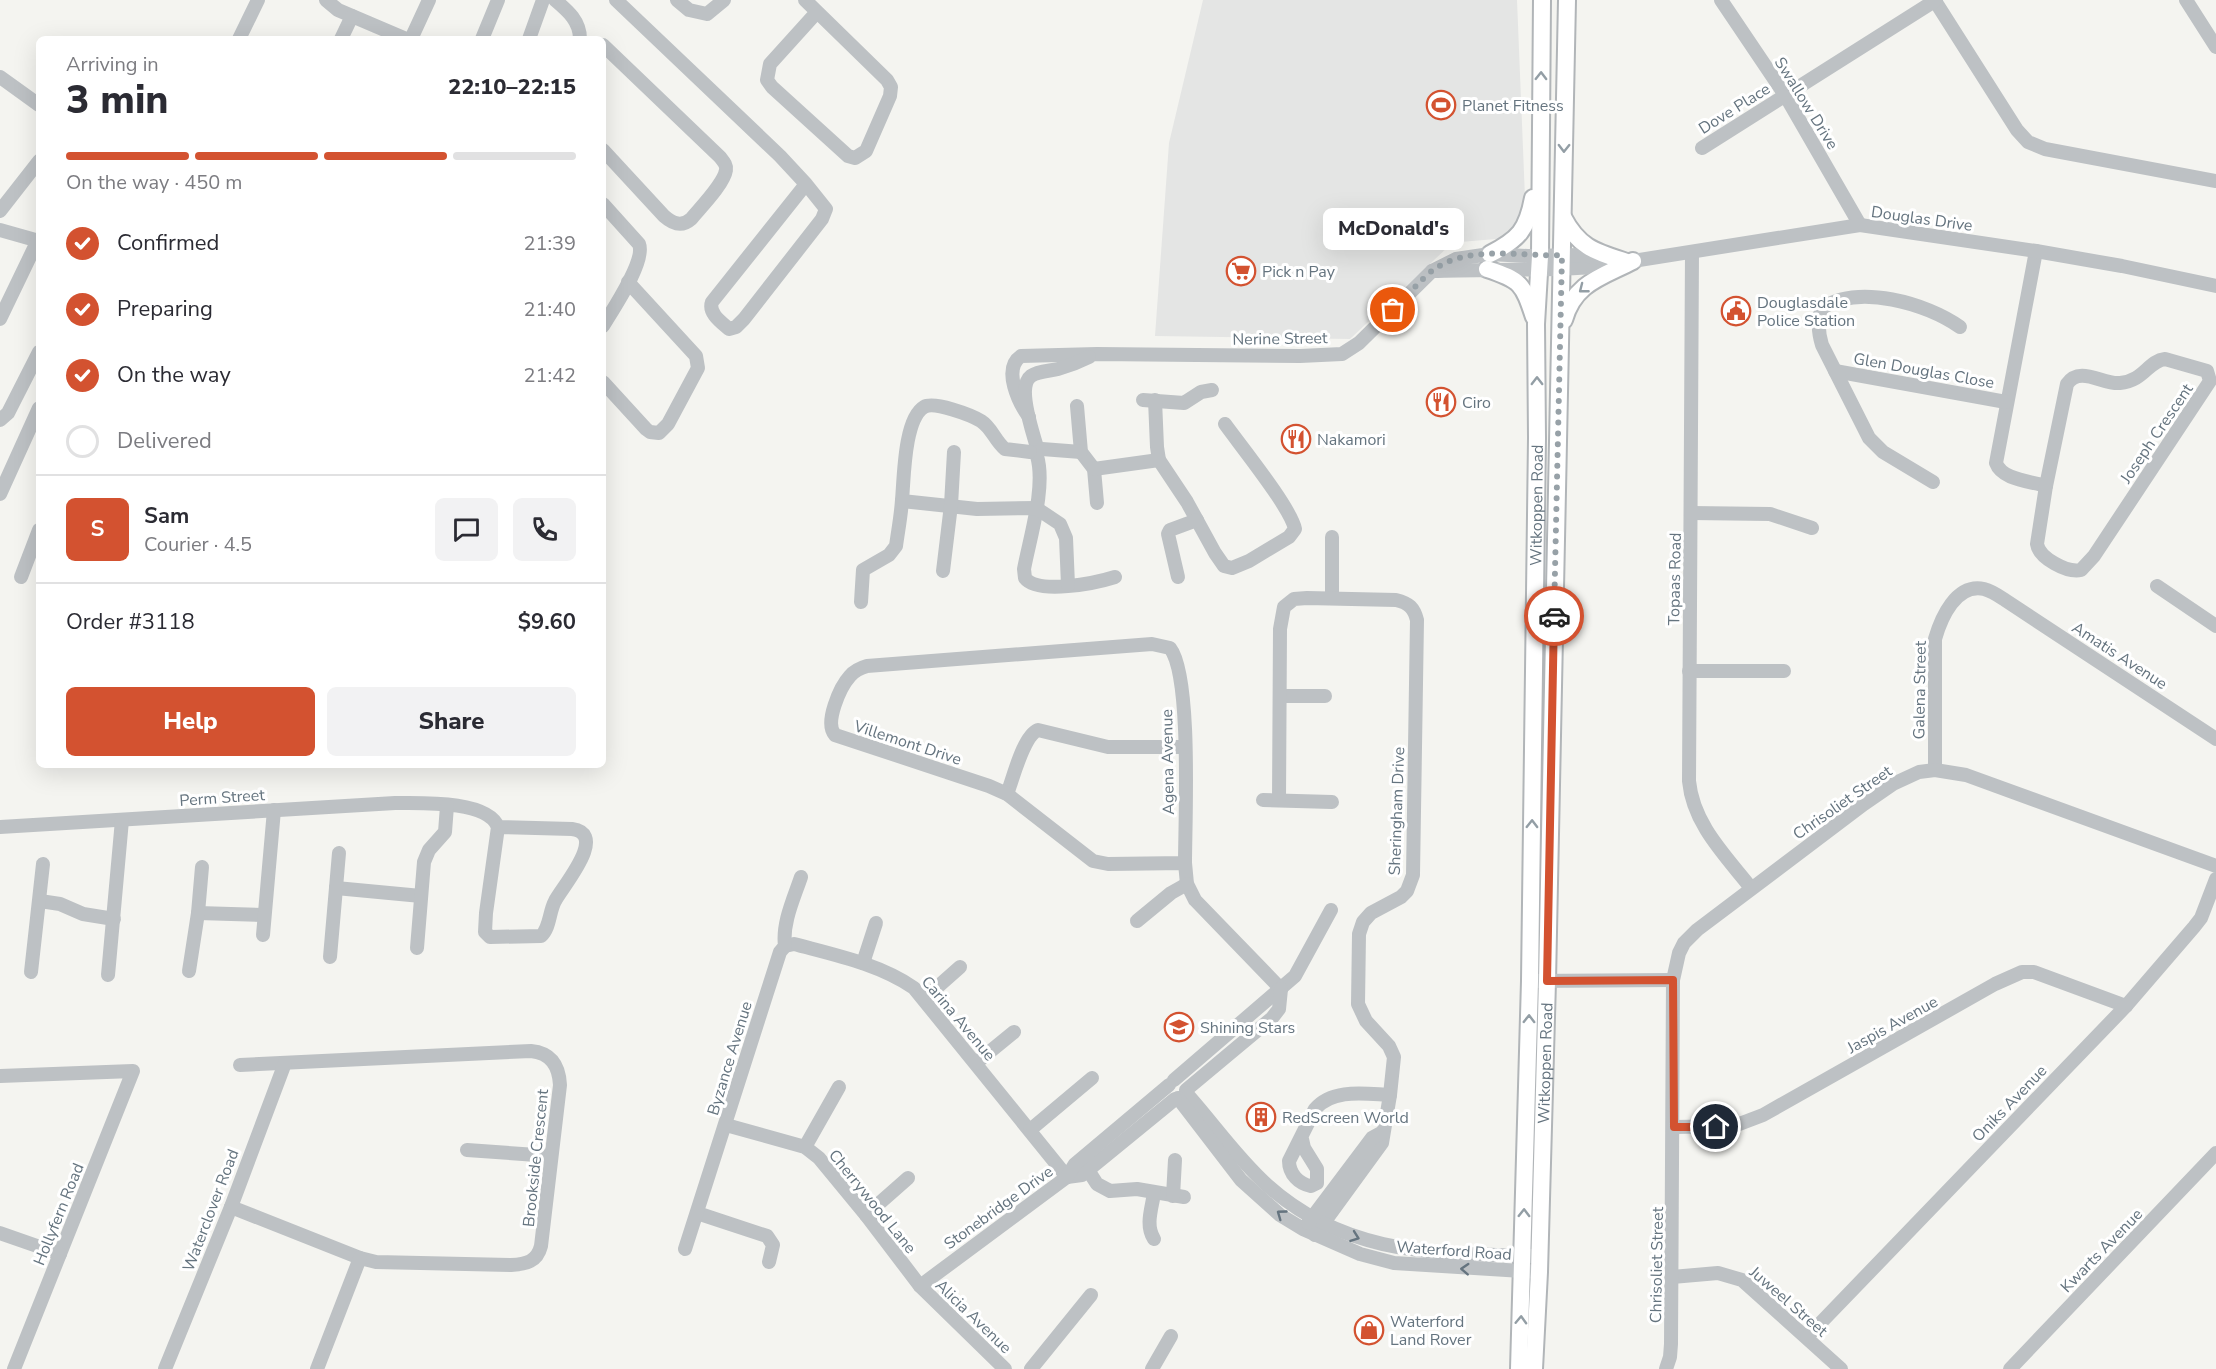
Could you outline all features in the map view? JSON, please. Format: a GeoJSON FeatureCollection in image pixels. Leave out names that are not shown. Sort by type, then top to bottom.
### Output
{"type":"FeatureCollection","features":[{"type":"Feature","properties":{"kind":"main road","name":"Witkoppen Road"},"geometry":{"type":"LineString","coordinates":[[1538,981],[1536,324],[1540,263],[1542,0]]}},
{"type":"Feature","properties":{"kind":"main road","name":"Witkoppen Road"},"geometry":{"type":"LineString","coordinates":[[1534,1369],[1531,1264],[1562,262],[1567,0]]}},
{"type":"Feature","properties":{"kind":"main road"},"geometry":{"type":"LineString","coordinates":[[1536,324],[1526,294],[1517,281],[1489,261],[1516,239],[1525,227],[1531,210],[1540,155]]}},
{"type":"Feature","properties":{"kind":"main road"},"geometry":{"type":"LineString","coordinates":[[1563,216],[1569,228],[1584,245],[1594,251],[1627,262]]}},
{"type":"Feature","properties":{"kind":"main road"},"geometry":{"type":"LineString","coordinates":[[1559,339],[1570,303],[1581,288],[1627,262]]}},
{"type":"Feature","properties":{"kind":"main road","name":"Witkoppen Road"},"geometry":{"type":"LineString","coordinates":[[1519,1369],[1531,1264]]}},
{"type":"Feature","properties":{"kind":"street"},"geometry":{"type":"LineString","coordinates":[[240,36],[258,0]]}},
{"type":"Feature","properties":{"kind":"street"},"geometry":{"type":"LineString","coordinates":[[326,0],[331,7],[402,36]]}},
{"type":"Feature","properties":{"kind":"street"},"geometry":{"type":"LineString","coordinates":[[411,36],[429,0]]}},
{"type":"Feature","properties":{"kind":"street"},"geometry":{"type":"LineString","coordinates":[[483,36],[498,0]]}},
{"type":"Feature","properties":{"kind":"street"},"geometry":{"type":"LineString","coordinates":[[530,36],[543,0]]}},
{"type":"Feature","properties":{"kind":"street"},"geometry":{"type":"LineString","coordinates":[[555,0],[567,9],[578,24],[581,36]]}},
{"type":"Feature","properties":{"kind":"street"},"geometry":{"type":"LineString","coordinates":[[616,0],[780,156],[806,184],[824,206],[825,212],[744,319],[736,327],[729,328],[712,313],[710,307],[712,302],[806,184]]}},
{"type":"Feature","properties":{"kind":"street"},"geometry":{"type":"LineString","coordinates":[[677,0],[689,10],[706,14],[724,0]]}},
{"type":"Feature","properties":{"kind":"street"},"geometry":{"type":"LineString","coordinates":[[805,0],[887,80],[891,87],[890,96],[866,151],[855,158],[848,156],[767,80],[770,64],[817,12]]}},
{"type":"Feature","properties":{"kind":"street","name":"Swallow Drive"},"geometry":{"type":"LineString","coordinates":[[1721,0],[1785,95],[1860,225]]}},
{"type":"Feature","properties":{"kind":"street"},"geometry":{"type":"LineString","coordinates":[[1935,0],[2017,130],[2028,142],[2045,149],[2216,181]]}},
{"type":"Feature","properties":{"kind":"street","name":"Dove Place"},"geometry":{"type":"LineString","coordinates":[[1702,148],[1935,0]]}},
{"type":"Feature","properties":{"kind":"street"},"geometry":{"type":"LineString","coordinates":[[2186,0],[2216,47]]}},
{"type":"Feature","properties":{"kind":"street"},"geometry":{"type":"LineString","coordinates":[[342,36],[352,16]]}},
{"type":"Feature","properties":{"kind":"street"},"geometry":{"type":"LineString","coordinates":[[606,48],[720,157],[726,166],[726,171],[721,181],[691,219],[686,224],[677,224],[659,212],[606,153]]}},
{"type":"Feature","properties":{"kind":"street"},"geometry":{"type":"LineString","coordinates":[[0,77],[36,103]]}},
{"type":"Feature","properties":{"kind":"street"},"geometry":{"type":"LineString","coordinates":[[0,211],[36,165]]}},
{"type":"Feature","properties":{"kind":"street"},"geometry":{"type":"LineString","coordinates":[[606,208],[640,248],[640,256],[628,282],[606,321]]}},
{"type":"Feature","properties":{"kind":"street","name":"Douglas Drive"},"geometry":{"type":"LineString","coordinates":[[1540,263],[1562,262],[1589,255],[1627,262],[1860,225],[2036,251],[2216,286]]}},
{"type":"Feature","properties":{"kind":"street"},"geometry":{"type":"LineString","coordinates":[[0,230],[36,236]]}},
{"type":"Feature","properties":{"kind":"street"},"geometry":{"type":"LineString","coordinates":[[0,319],[36,238]]}},
{"type":"Feature","properties":{"kind":"street"},"geometry":{"type":"LineString","coordinates":[[2036,251],[1996,463],[2006,475],[2046,486]]}},
{"type":"Feature","properties":{"kind":"street","name":"Topaas Road"},"geometry":{"type":"LineString","coordinates":[[1692,252],[1688,768],[1692,804],[1706,830],[1751,888]]}},
{"type":"Feature","properties":{"kind":"street","name":"Nerine Street"},"geometry":{"type":"LineString","coordinates":[[1012,375],[1015,361],[1021,356],[1342,354],[1359,343],[1432,271],[1456,259],[1540,263]]}},
{"type":"Feature","properties":{"kind":"street"},"geometry":{"type":"LineString","coordinates":[[606,385],[646,429],[659,433],[668,424],[698,368],[696,356],[628,282]]}},
{"type":"Feature","properties":{"kind":"street","name":"Glen Douglas Close"},"geometry":{"type":"LineString","coordinates":[[1933,482],[1892,458],[1872,443],[1822,345],[1818,323],[1822,308],[1837,301],[1873,297],[1940,314],[1960,327]]}},
{"type":"Feature","properties":{"kind":"street","name":"Nerine Street"},"geometry":{"type":"LineString","coordinates":[[1028,381],[1033,375],[1077,363],[1096,354]]}},
{"type":"Feature","properties":{"kind":"street"},"geometry":{"type":"LineString","coordinates":[[0,420],[8,413],[36,358]]}},
{"type":"Feature","properties":{"kind":"street","name":"Joseph Crescent"},"geometry":{"type":"LineString","coordinates":[[2165,359],[2204,369],[2209,374],[2210,381],[2094,556],[2081,570],[2067,569],[2047,557],[2038,548],[2037,534],[2046,486],[2065,390],[2071,379],[2089,376],[2121,384],[2136,379],[2157,361],[2165,359]]}},
{"type":"Feature","properties":{"kind":"street","name":"Glen Douglas Close"},"geometry":{"type":"LineString","coordinates":[[1835,372],[2006,402]]}},
{"type":"Feature","properties":{"kind":"street"},"geometry":{"type":"LineString","coordinates":[[1012,375],[1028,381],[1025,388],[1039,468],[1036,508],[1024,578],[1031,584],[1040,586],[1092,584],[1115,577]]}},
{"type":"Feature","properties":{"kind":"street"},"geometry":{"type":"LineString","coordinates":[[1012,375],[1016,392],[1029,417]]}},
{"type":"Feature","properties":{"kind":"street"},"geometry":{"type":"LineString","coordinates":[[1212,390],[1201,392],[1184,403],[1149,400],[1159,460],[1188,502],[1221,562],[1224,566],[1232,568],[1249,561],[1289,537],[1295,529],[1291,518],[1225,424]]}},
{"type":"Feature","properties":{"kind":"street"},"geometry":{"type":"LineString","coordinates":[[861,602],[863,570],[889,555],[896,546],[906,449],[916,418],[926,406],[938,406],[973,417],[984,423],[1005,449],[1081,452]]}},
{"type":"Feature","properties":{"kind":"street"},"geometry":{"type":"LineString","coordinates":[[1077,406],[1081,452],[1094,469],[1097,502]]}},
{"type":"Feature","properties":{"kind":"street"},"geometry":{"type":"LineString","coordinates":[[0,494],[5,465],[36,417]]}},
{"type":"Feature","properties":{"kind":"street"},"geometry":{"type":"LineString","coordinates":[[943,571],[951,505],[954,452]]}},
{"type":"Feature","properties":{"kind":"street"},"geometry":{"type":"LineString","coordinates":[[1094,469],[1159,460]]}},
{"type":"Feature","properties":{"kind":"street"},"geometry":{"type":"LineString","coordinates":[[902,501],[987,509],[1036,508],[1060,524],[1064,532],[1068,585]]}},
{"type":"Feature","properties":{"kind":"street"},"geometry":{"type":"LineString","coordinates":[[1691,513],[1770,514],[1812,528]]}},
{"type":"Feature","properties":{"kind":"street"},"geometry":{"type":"LineString","coordinates":[[1178,577],[1168,534],[1170,530],[1197,519]]}},
{"type":"Feature","properties":{"kind":"street"},"geometry":{"type":"LineString","coordinates":[[1332,537],[1332,598]]}},
{"type":"Feature","properties":{"kind":"street"},"geometry":{"type":"LineString","coordinates":[[21,577],[36,538]]}},
{"type":"Feature","properties":{"kind":"street"},"geometry":{"type":"LineString","coordinates":[[2157,586],[2213,619]]}},
{"type":"Feature","properties":{"kind":"street","name":"Galena Street"},"geometry":{"type":"LineString","coordinates":[[1935,770],[1934,650],[1936,634],[1952,603],[1967,591],[1984,589],[2005,600]]}},
{"type":"Feature","properties":{"kind":"street","name":"Sheringham Drive"},"geometry":{"type":"LineString","coordinates":[[1279,800],[1280,629],[1284,607],[1298,598],[1405,602],[1413,608],[1416,620],[1413,875],[1407,891],[1401,897],[1366,918],[1360,928],[1358,943],[1358,1004],[1366,1021],[1389,1046],[1394,1057],[1390,1095],[1382,1143],[1313,1226]]}},
{"type":"Feature","properties":{"kind":"street","name":"Amatis Avenue"},"geometry":{"type":"LineString","coordinates":[[2005,600],[2216,739]]}},
{"type":"Feature","properties":{"kind":"street","name":"Villemont Drive"},"geometry":{"type":"LineString","coordinates":[[1165,646],[1152,645],[860,668],[850,676],[831,717],[830,726],[835,735],[1007,794],[1093,861],[1108,864],[1185,863]]}},
{"type":"Feature","properties":{"kind":"street","name":"Agena Avenue"},"geometry":{"type":"LineString","coordinates":[[1165,646],[1175,654],[1178,665],[1185,721],[1187,884],[1195,900],[1281,989]]}},
{"type":"Feature","properties":{"kind":"street"},"geometry":{"type":"LineString","coordinates":[[1689,671],[1784,671]]}},
{"type":"Feature","properties":{"kind":"street"},"geometry":{"type":"LineString","coordinates":[[1281,696],[1325,696]]}},
{"type":"Feature","properties":{"kind":"street"},"geometry":{"type":"LineString","coordinates":[[1007,794],[1027,741],[1032,732],[1038,730],[1108,747],[1185,747]]}},
{"type":"Feature","properties":{"kind":"street","name":"Chrisoliet Street"},"geometry":{"type":"LineString","coordinates":[[1666,1369],[1671,1352],[1673,980],[1676,961],[1684,943],[1697,930],[1893,784],[1919,772],[1935,770],[1966,775],[2216,866]]}},
{"type":"Feature","properties":{"kind":"street"},"geometry":{"type":"LineString","coordinates":[[1263,800],[1332,802]]}},
{"type":"Feature","properties":{"kind":"street","name":"Perm Street"},"geometry":{"type":"LineString","coordinates":[[0,827],[407,803],[476,808],[495,820],[498,827]]}},
{"type":"Feature","properties":{"kind":"street"},"geometry":{"type":"LineString","coordinates":[[417,948],[424,862],[429,850],[445,832],[447,806]]}},
{"type":"Feature","properties":{"kind":"street"},"geometry":{"type":"LineString","coordinates":[[263,935],[274,810]]}},
{"type":"Feature","properties":{"kind":"street"},"geometry":{"type":"LineString","coordinates":[[108,975],[122,820]]}},
{"type":"Feature","properties":{"kind":"street"},"geometry":{"type":"LineString","coordinates":[[498,827],[572,829],[581,831],[585,836],[579,863],[556,899],[545,931],[541,936],[490,937],[485,932],[498,827]]}},
{"type":"Feature","properties":{"kind":"street"},"geometry":{"type":"LineString","coordinates":[[330,957],[339,853]]}},
{"type":"Feature","properties":{"kind":"street"},"geometry":{"type":"LineString","coordinates":[[31,972],[43,864]]}},
{"type":"Feature","properties":{"kind":"street"},"geometry":{"type":"LineString","coordinates":[[189,971],[202,867]]}},
{"type":"Feature","properties":{"kind":"street","name":"Byzance Avenue"},"geometry":{"type":"LineString","coordinates":[[684,1249],[726,1125],[780,952],[785,946],[786,923],[801,877]]}},
{"type":"Feature","properties":{"kind":"street","name":"Oniks Avenue"},"geometry":{"type":"LineString","coordinates":[[1808,1337],[2126,1006],[2194,927],[2216,879]]}},
{"type":"Feature","properties":{"kind":"street"},"geometry":{"type":"LineString","coordinates":[[1137,921],[1158,903],[1187,884]]}},
{"type":"Feature","properties":{"kind":"street"},"geometry":{"type":"LineString","coordinates":[[336,888],[421,896]]}},
{"type":"Feature","properties":{"kind":"street"},"geometry":{"type":"LineString","coordinates":[[40,901],[60,904],[83,914],[114,919]]}},
{"type":"Feature","properties":{"kind":"street","name":"Stonebridge Drive"},"geometry":{"type":"LineString","coordinates":[[1067,1177],[1082,1175],[1088,1170],[1171,1082],[1294,976],[1331,910]]}},
{"type":"Feature","properties":{"kind":"street"},"geometry":{"type":"LineString","coordinates":[[198,913],[264,915]]}},
{"type":"Feature","properties":{"kind":"street"},"geometry":{"type":"LineString","coordinates":[[863,963],[876,923]]}},
{"type":"Feature","properties":{"kind":"street","name":"Carina Avenue"},"geometry":{"type":"LineString","coordinates":[[785,946],[794,944],[863,963],[899,978],[914,988],[925,998],[1067,1177]]}},
{"type":"Feature","properties":{"kind":"street"},"geometry":{"type":"LineString","coordinates":[[925,998],[960,967]]}},
{"type":"Feature","properties":{"kind":"street","name":"Jaspis Avenue"},"geometry":{"type":"LineString","coordinates":[[1674,1127],[1734,1126],[1763,1115],[1995,984],[2022,972],[2041,974],[2126,1006]]}},
{"type":"Feature","properties":{"kind":"street"},"geometry":{"type":"LineString","coordinates":[[1538,981],[1673,980]]}},
{"type":"Feature","properties":{"kind":"street","name":"Stonebridge Drive"},"geometry":{"type":"LineString","coordinates":[[920,1286],[1067,1177],[1075,1164],[1181,1095],[1272,1018],[1279,1009],[1281,989]]}},
{"type":"Feature","properties":{"kind":"street"},"geometry":{"type":"LineString","coordinates":[[976,1063],[1014,1032]]}},
{"type":"Feature","properties":{"kind":"street"},"geometry":{"type":"LineString","coordinates":[[1217,1044],[1227,1056]]}},
{"type":"Feature","properties":{"kind":"street","name":"Brookside Crescent"},"geometry":{"type":"LineString","coordinates":[[231,1207],[360,1258],[384,1263],[511,1265],[531,1262],[538,1256],[541,1246],[560,1078],[555,1064],[548,1056],[541,1053],[514,1052],[240,1065]]}},
{"type":"Feature","properties":{"kind":"street","name":"Waterclover Road"},"geometry":{"type":"LineString","coordinates":[[165,1369],[231,1207],[285,1063]]}},
{"type":"Feature","properties":{"kind":"street","name":"Hollyfern Road"},"geometry":{"type":"LineString","coordinates":[[0,1076],[133,1071],[14,1368]]}},
{"type":"Feature","properties":{"kind":"street"},"geometry":{"type":"LineString","coordinates":[[1030,1130],[1092,1078]]}},
{"type":"Feature","properties":{"kind":"street","name":"Waterford Road"},"geometry":{"type":"LineString","coordinates":[[1171,1082],[1168,1092],[1181,1095],[1259,1197],[1360,1254],[1394,1263],[1531,1264]]}},
{"type":"Feature","properties":{"kind":"street"},"geometry":{"type":"LineString","coordinates":[[805,1147],[839,1087]]}},
{"type":"Feature","properties":{"kind":"street"},"geometry":{"type":"LineString","coordinates":[[1302,1139],[1315,1109],[1326,1099],[1351,1095],[1390,1095]]}},
{"type":"Feature","properties":{"kind":"street","name":"Cherrywood Lane"},"geometry":{"type":"LineString","coordinates":[[726,1125],[805,1147],[819,1158],[920,1286]]}},
{"type":"Feature","properties":{"kind":"street"},"geometry":{"type":"LineString","coordinates":[[467,1150],[551,1156]]}},
{"type":"Feature","properties":{"kind":"street","name":"Kwarts Avenue"},"geometry":{"type":"LineString","coordinates":[[2010,1369],[2216,1153]]}},
{"type":"Feature","properties":{"kind":"street"},"geometry":{"type":"LineString","coordinates":[[1088,1170],[1097,1184],[1106,1189],[1137,1189],[1178,1197],[1174,1160]]}},
{"type":"Feature","properties":{"kind":"street"},"geometry":{"type":"LineString","coordinates":[[866,1215],[908,1178]]}},
{"type":"Feature","properties":{"kind":"street"},"geometry":{"type":"LineString","coordinates":[[1154,1193],[1149,1224],[1149,1231],[1154,1239]]}},
{"type":"Feature","properties":{"kind":"street"},"geometry":{"type":"LineString","coordinates":[[697,1213],[767,1236],[773,1245],[769,1263]]}},
{"type":"Feature","properties":{"kind":"street"},"geometry":{"type":"LineString","coordinates":[[0,1233],[60,1254]]}},
{"type":"Feature","properties":{"kind":"street"},"geometry":{"type":"LineString","coordinates":[[317,1369],[360,1258]]}},
{"type":"Feature","properties":{"kind":"street","name":"Juweel Street"},"geometry":{"type":"LineString","coordinates":[[1672,1277],[1718,1272],[1742,1280],[1808,1337],[1840,1369]]}},
{"type":"Feature","properties":{"kind":"street","name":"Alicia Avenue"},"geometry":{"type":"LineString","coordinates":[[920,1286],[1005,1369]]}},
{"type":"Feature","properties":{"kind":"street"},"geometry":{"type":"LineString","coordinates":[[1031,1369],[1091,1295]]}},
{"type":"Feature","properties":{"kind":"street"},"geometry":{"type":"LineString","coordinates":[[1152,1369],[1171,1336]]}},
{"type":"Feature","properties":{"kind":"street"},"geometry":{"type":"LineString","coordinates":[[0,1364],[14,1368]]}},
{"type":"Feature","properties":{"kind":"shaded area"},"geometry":{"type":"Polygon","coordinates":[[[1203,0],[1517,0],[1525,198],[1521,216],[1508,238],[1460,242],[1449,246],[1350,339],[1155,336],[1169,143],[1203,0]]]}},
{"type":"Feature","properties":{"kind":"way so far"},"geometry":{"type":"LineString","coordinates":[[1393,310],[1432,271],[1456,259],[1490,254],[1562,255],[1554,616]]}},
{"type":"Feature","properties":{"kind":"place","name":"Planet Fitness"},"geometry":{"type":"Point","coordinates":[1441,105]}},
{"type":"Feature","properties":{"kind":"place","name":"Pick n Pay"},"geometry":{"type":"Point","coordinates":[1241,271]}},
{"type":"Feature","properties":{"kind":"place","name":"McDonald's"},"geometry":{"type":"Point","coordinates":[1393,310]}},
{"type":"Feature","properties":{"kind":"place","name":"Douglasdale Police Station"},"geometry":{"type":"Point","coordinates":[1736,311]}},
{"type":"Feature","properties":{"kind":"place","name":"Ciro"},"geometry":{"type":"Point","coordinates":[1441,402]}},
{"type":"Feature","properties":{"kind":"place","name":"Nakamori"},"geometry":{"type":"Point","coordinates":[1296,439]}},
{"type":"Feature","properties":{"kind":"place","name":"Shining Stars"},"geometry":{"type":"Point","coordinates":[1179,1027]}},
{"type":"Feature","properties":{"kind":"place","name":"RedScreen World"},"geometry":{"type":"Point","coordinates":[1261,1117]}},
{"type":"Feature","properties":{"kind":"place","name":"Waterford Land Rover"},"geometry":{"type":"Point","coordinates":[1369,1330]}},
{"type":"Feature","properties":{"kind":"route"},"geometry":{"type":"LineString","coordinates":[[1554,616],[1547,981],[1673,980],[1674,1127],[1716,1127]]}}]}
